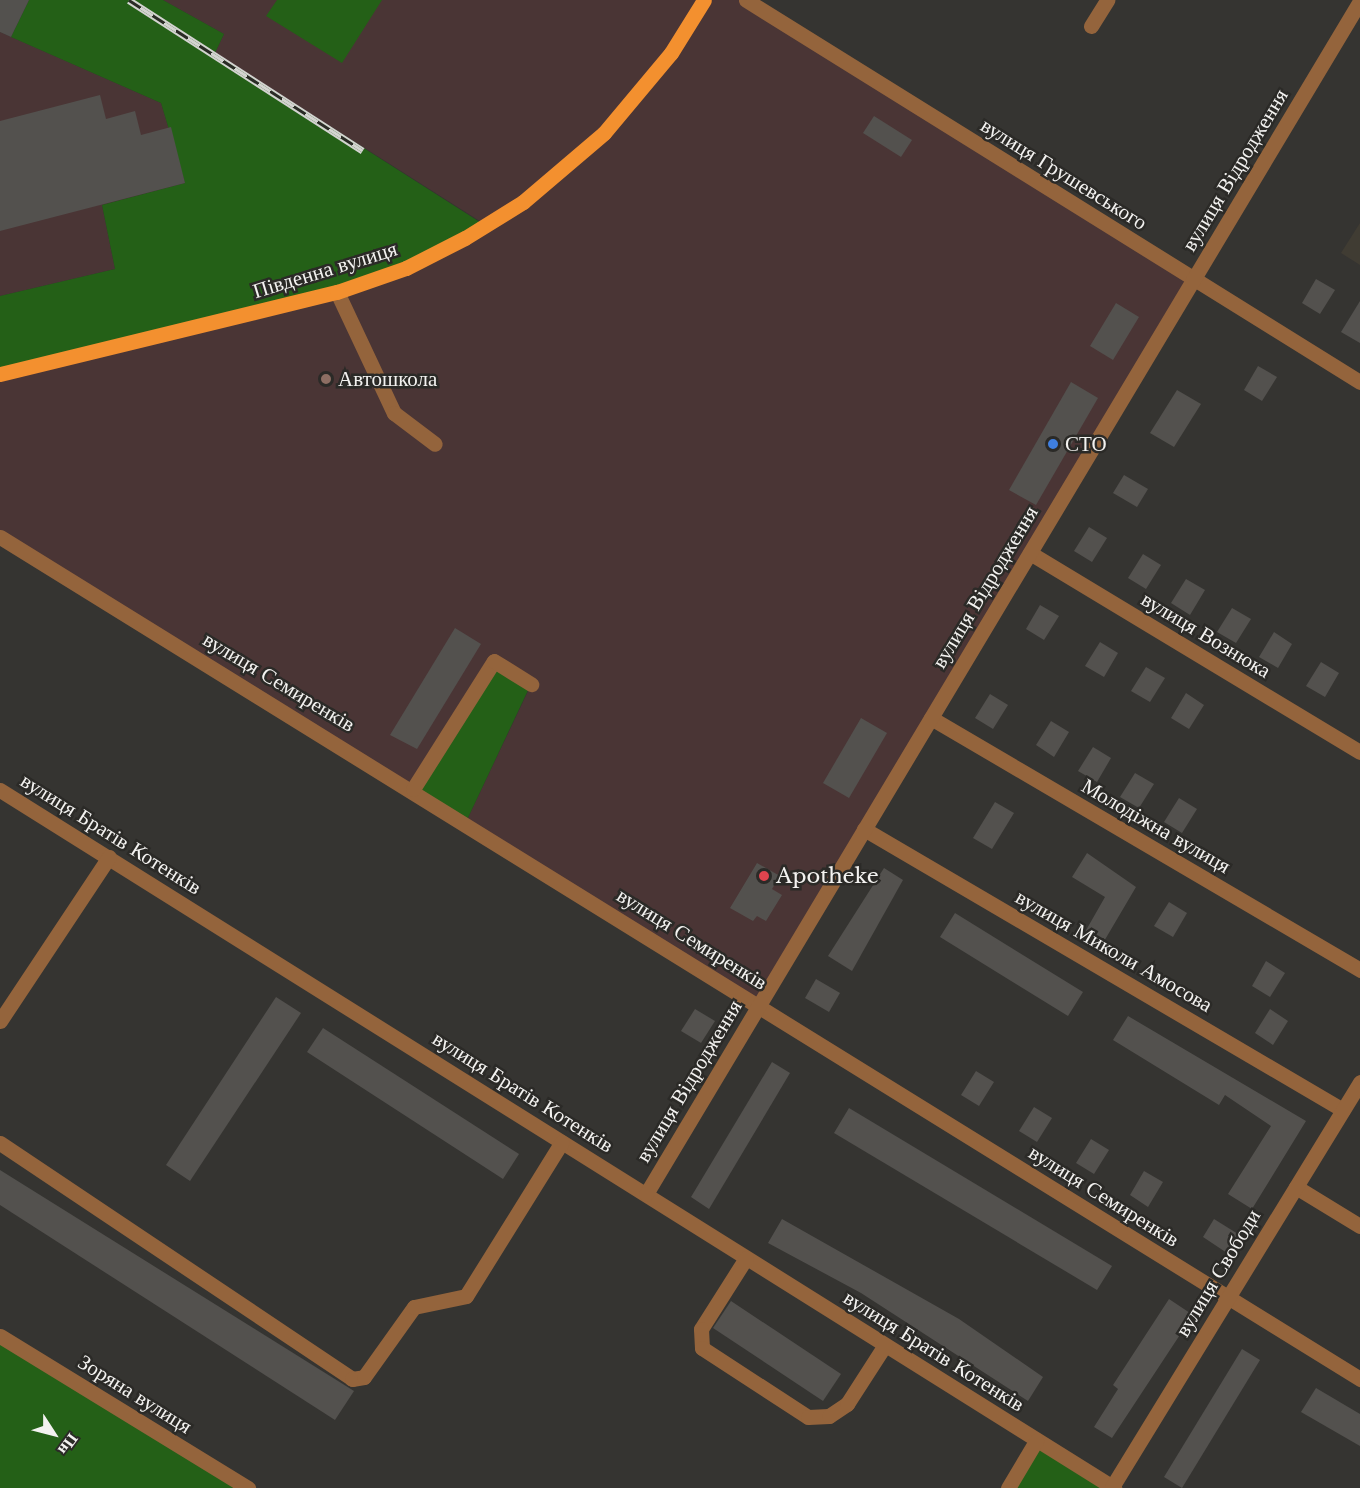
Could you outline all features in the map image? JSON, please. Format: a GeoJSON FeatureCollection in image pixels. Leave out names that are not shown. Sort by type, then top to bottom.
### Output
{"type":"FeatureCollection","features":[{"type":"Feature","properties":{"kind":"main road","name":"Південна вулиця"},"geometry":{"type":"LineString","coordinates":[[0,374],[337,292],[406,268],[465,238],[550,180],[640,93],[704,0]]}},
{"type":"Feature","properties":{"kind":"street","name":"вулиця Грушевського"},"geometry":{"type":"LineString","coordinates":[[746,0],[1360,382]]}},
{"type":"Feature","properties":{"kind":"street"},"geometry":{"type":"LineString","coordinates":[[1091,26],[1107,0]]}},
{"type":"Feature","properties":{"kind":"street","name":"вулиця Відродження"},"geometry":{"type":"LineString","coordinates":[[646,1194],[1360,1]]}},
{"type":"Feature","properties":{"kind":"street"},"geometry":{"type":"LineString","coordinates":[[337,292],[394,414],[435,444]]}},
{"type":"Feature","properties":{"kind":"street","name":"вулиця Семиренків"},"geometry":{"type":"LineString","coordinates":[[0,537],[413,789],[1360,1378]]}},
{"type":"Feature","properties":{"kind":"street","name":"вулиця Вознюка"},"geometry":{"type":"LineString","coordinates":[[1030,553],[1360,752]]}},
{"type":"Feature","properties":{"kind":"street"},"geometry":{"type":"LineString","coordinates":[[413,789],[494,661],[531,684]]}},
{"type":"Feature","properties":{"kind":"street","name":"Молодіжна вулиця"},"geometry":{"type":"LineString","coordinates":[[931,718],[1360,970]]}},
{"type":"Feature","properties":{"kind":"street","name":"вулиця Братів Котенків"},"geometry":{"type":"LineString","coordinates":[[0,790],[109,856],[1036,1441],[1113,1487]]}},
{"type":"Feature","properties":{"kind":"street","name":"вулиця Миколи Амосова"},"geometry":{"type":"LineString","coordinates":[[864,829],[1343,1110]]}},
{"type":"Feature","properties":{"kind":"street"},"geometry":{"type":"LineString","coordinates":[[0,1022],[109,856]]}},
{"type":"Feature","properties":{"kind":"street","name":"вулиця Свободи"},"geometry":{"type":"LineString","coordinates":[[1113,1487],[1360,1082]]}},
{"type":"Feature","properties":{"kind":"street"},"geometry":{"type":"LineString","coordinates":[[0,1143],[352,1379],[364,1377],[414,1307],[466,1296],[562,1142]]}},
{"type":"Feature","properties":{"kind":"street"},"geometry":{"type":"LineString","coordinates":[[1296,1187],[1360,1226]]}},
{"type":"Feature","properties":{"kind":"street"},"geometry":{"type":"LineString","coordinates":[[746,1258],[701,1329],[702,1348],[808,1417],[829,1416],[847,1404],[885,1345]]}},
{"type":"Feature","properties":{"kind":"street","name":"Зоряна вулиця"},"geometry":{"type":"LineString","coordinates":[[0,1336],[248,1488]]}},
{"type":"Feature","properties":{"kind":"street"},"geometry":{"type":"LineString","coordinates":[[1008,1488],[1036,1441]]}},
{"type":"Feature","properties":{"kind":"shaded area"},"geometry":{"type":"Polygon","coordinates":[[[163,0],[746,0],[1193,280],[759,1006],[466,822],[531,685],[413,789],[0,537],[0,374],[486,225],[215,53],[224,34],[163,0]]]}},
{"type":"Feature","properties":{"kind":"shaded area"},"geometry":{"type":"Polygon","coordinates":[[[0,32],[161,103],[185,183],[102,205],[115,269],[0,296],[0,32]]]}},
{"type":"Feature","properties":{"kind":"shaded area"},"geometry":{"type":"Polygon","coordinates":[[[1360,223],[1360,265],[1341,253],[1360,223]]]}},
{"type":"Feature","properties":{"kind":"green space"},"geometry":{"type":"Polygon","coordinates":[[[29,0],[163,0],[224,34],[215,53],[486,226],[406,268],[0,374],[0,296],[115,269],[102,205],[185,183],[161,103],[11,37],[29,0]]]}},
{"type":"Feature","properties":{"kind":"green space"},"geometry":{"type":"Polygon","coordinates":[[[277,0],[382,0],[342,63],[266,16],[277,0]]]}},
{"type":"Feature","properties":{"kind":"green space"},"geometry":{"type":"Polygon","coordinates":[[[494,661],[531,684],[466,822],[413,789],[494,661]]]}},
{"type":"Feature","properties":{"kind":"green space"},"geometry":{"type":"Polygon","coordinates":[[[0,1337],[242,1488],[0,1488],[0,1337]]]}},
{"type":"Feature","properties":{"kind":"green space"},"geometry":{"type":"Polygon","coordinates":[[[1036,1441],[1114,1488],[1008,1488],[1036,1441]]]}},
{"type":"Feature","properties":{"kind":"building"},"geometry":{"type":"Polygon","coordinates":[[[0,0],[29,0],[11,37],[0,32],[0,0]]]}},
{"type":"Feature","properties":{"kind":"building"},"geometry":{"type":"Polygon","coordinates":[[[100,95],[106,119],[135,111],[141,135],[171,127],[185,183],[0,231],[0,121],[100,95]]]}},
{"type":"Feature","properties":{"kind":"building"},"geometry":{"type":"Polygon","coordinates":[[[874,116],[912,140],[901,157],[863,133],[874,116]]]}},
{"type":"Feature","properties":{"kind":"building"},"geometry":{"type":"Polygon","coordinates":[[[1316,279],[1335,290],[1320,314],[1302,303],[1316,279]]]}},
{"type":"Feature","properties":{"kind":"building"},"geometry":{"type":"Polygon","coordinates":[[[1360,301],[1360,343],[1341,332],[1360,301]]]}},
{"type":"Feature","properties":{"kind":"building"},"geometry":{"type":"Polygon","coordinates":[[[1116,303],[1139,317],[1113,360],[1090,346],[1116,303]]]}},
{"type":"Feature","properties":{"kind":"building"},"geometry":{"type":"Polygon","coordinates":[[[1258,366],[1277,377],[1262,401],[1244,390],[1258,366]]]}},
{"type":"Feature","properties":{"kind":"building","name":"СТО"},"geometry":{"type":"Polygon","coordinates":[[[1071,382],[1098,398],[1036,505],[1009,490],[1071,382]]]}},
{"type":"Feature","properties":{"kind":"building"},"geometry":{"type":"Polygon","coordinates":[[[1177,390],[1201,404],[1174,447],[1150,433],[1177,390]]]}},
{"type":"Feature","properties":{"kind":"building"},"geometry":{"type":"Polygon","coordinates":[[[1124,475],[1148,489],[1137,507],[1113,493],[1124,475]]]}},
{"type":"Feature","properties":{"kind":"building"},"geometry":{"type":"Polygon","coordinates":[[[1089,527],[1107,538],[1092,562],[1074,551],[1089,527]]]}},
{"type":"Feature","properties":{"kind":"building"},"geometry":{"type":"Polygon","coordinates":[[[1143,554],[1161,565],[1146,589],[1128,578],[1143,554]]]}},
{"type":"Feature","properties":{"kind":"building"},"geometry":{"type":"Polygon","coordinates":[[[1186,579],[1205,590],[1190,615],[1171,603],[1186,579]]]}},
{"type":"Feature","properties":{"kind":"building"},"geometry":{"type":"Polygon","coordinates":[[[1040,605],[1059,616],[1044,640],[1026,629],[1040,605]]]}},
{"type":"Feature","properties":{"kind":"building"},"geometry":{"type":"Polygon","coordinates":[[[1232,608],[1251,619],[1236,643],[1217,632],[1232,608]]]}},
{"type":"Feature","properties":{"kind":"building"},"geometry":{"type":"Polygon","coordinates":[[[455,628],[481,644],[417,749],[390,735],[455,628]]]}},
{"type":"Feature","properties":{"kind":"building"},"geometry":{"type":"Polygon","coordinates":[[[1274,632],[1292,644],[1278,668],[1259,657],[1274,632]]]}},
{"type":"Feature","properties":{"kind":"building"},"geometry":{"type":"Polygon","coordinates":[[[1100,642],[1118,653],[1104,677],[1085,666],[1100,642]]]}},
{"type":"Feature","properties":{"kind":"building"},"geometry":{"type":"Polygon","coordinates":[[[1321,662],[1339,673],[1325,697],[1306,686],[1321,662]]]}},
{"type":"Feature","properties":{"kind":"building"},"geometry":{"type":"Polygon","coordinates":[[[1146,667],[1165,678],[1150,702],[1131,691],[1146,667]]]}},
{"type":"Feature","properties":{"kind":"building"},"geometry":{"type":"Polygon","coordinates":[[[1186,693],[1204,705],[1189,729],[1171,718],[1186,693]]]}},
{"type":"Feature","properties":{"kind":"building"},"geometry":{"type":"Polygon","coordinates":[[[990,694],[1008,705],[993,729],[975,718],[990,694]]]}},
{"type":"Feature","properties":{"kind":"building"},"geometry":{"type":"Polygon","coordinates":[[[861,718],[887,733],[849,798],[823,783],[861,718]]]}},
{"type":"Feature","properties":{"kind":"building"},"geometry":{"type":"Polygon","coordinates":[[[1051,721],[1069,732],[1054,757],[1036,745],[1051,721]]]}},
{"type":"Feature","properties":{"kind":"building"},"geometry":{"type":"Polygon","coordinates":[[[1093,747],[1111,758],[1097,782],[1078,771],[1093,747]]]}},
{"type":"Feature","properties":{"kind":"building"},"geometry":{"type":"Polygon","coordinates":[[[1135,773],[1154,784],[1139,808],[1120,797],[1135,773]]]}},
{"type":"Feature","properties":{"kind":"building"},"geometry":{"type":"Polygon","coordinates":[[[1179,798],[1197,809],[1182,833],[1164,822],[1179,798]]]}},
{"type":"Feature","properties":{"kind":"building"},"geometry":{"type":"Polygon","coordinates":[[[995,802],[1014,813],[992,849],[973,838],[995,802]]]}},
{"type":"Feature","properties":{"kind":"building"},"geometry":{"type":"Polygon","coordinates":[[[1087,853],[1136,887],[1103,943],[1085,932],[1105,897],[1072,877],[1087,853]]]}},
{"type":"Feature","properties":{"kind":"building"},"geometry":{"type":"Polygon","coordinates":[[[757,863],[780,876],[772,889],[782,895],[766,921],[757,916],[753,921],[730,908],[757,863]]]}},
{"type":"Feature","properties":{"kind":"building"},"geometry":{"type":"Polygon","coordinates":[[[884,868],[903,880],[852,971],[828,956],[884,868]]]}},
{"type":"Feature","properties":{"kind":"building"},"geometry":{"type":"Polygon","coordinates":[[[1169,902],[1187,913],[1173,937],[1154,926],[1169,902]]]}},
{"type":"Feature","properties":{"kind":"building"},"geometry":{"type":"Polygon","coordinates":[[[955,913],[1083,992],[1068,1016],[940,937],[955,913]]]}},
{"type":"Feature","properties":{"kind":"building"},"geometry":{"type":"Polygon","coordinates":[[[1266,961],[1285,973],[1270,997],[1252,986],[1266,961]]]}},
{"type":"Feature","properties":{"kind":"building"},"geometry":{"type":"Polygon","coordinates":[[[816,979],[840,993],[829,1012],[805,998],[816,979]]]}},
{"type":"Feature","properties":{"kind":"building"},"geometry":{"type":"Polygon","coordinates":[[[276,997],[301,1013],[190,1181],[166,1165],[276,997]]]}},
{"type":"Feature","properties":{"kind":"building"},"geometry":{"type":"Polygon","coordinates":[[[695,1009],[715,1021],[701,1043],[681,1031],[695,1009]]]}},
{"type":"Feature","properties":{"kind":"building"},"geometry":{"type":"Polygon","coordinates":[[[1270,1009],[1288,1021],[1273,1045],[1255,1033],[1270,1009]]]}},
{"type":"Feature","properties":{"kind":"building"},"geometry":{"type":"Polygon","coordinates":[[[1128,1016],[1306,1121],[1252,1209],[1228,1194],[1271,1126],[1225,1095],[1219,1105],[1113,1040],[1128,1016]]]}},
{"type":"Feature","properties":{"kind":"building"},"geometry":{"type":"Polygon","coordinates":[[[323,1028],[519,1154],[503,1179],[307,1052],[323,1028]]]}},
{"type":"Feature","properties":{"kind":"building"},"geometry":{"type":"Polygon","coordinates":[[[772,1062],[790,1073],[709,1209],[691,1197],[772,1062]]]}},
{"type":"Feature","properties":{"kind":"building"},"geometry":{"type":"Polygon","coordinates":[[[976,1071],[994,1082],[979,1106],[961,1095],[976,1071]]]}},
{"type":"Feature","properties":{"kind":"building"},"geometry":{"type":"Polygon","coordinates":[[[1034,1107],[1052,1118],[1037,1142],[1019,1131],[1034,1107]]]}},
{"type":"Feature","properties":{"kind":"building"},"geometry":{"type":"Polygon","coordinates":[[[849,1108],[1112,1266],[1097,1290],[834,1133],[849,1108]]]}},
{"type":"Feature","properties":{"kind":"building"},"geometry":{"type":"Polygon","coordinates":[[[1091,1139],[1109,1150],[1094,1174],[1076,1163],[1091,1139]]]}},
{"type":"Feature","properties":{"kind":"building"},"geometry":{"type":"Polygon","coordinates":[[[0,1170],[354,1391],[335,1420],[0,1205],[0,1170]]]}},
{"type":"Feature","properties":{"kind":"building"},"geometry":{"type":"Polygon","coordinates":[[[1144,1171],[1163,1182],[1148,1207],[1130,1195],[1144,1171]]]}},
{"type":"Feature","properties":{"kind":"building"},"geometry":{"type":"Polygon","coordinates":[[[782,1219],[959,1319],[1043,1377],[1028,1401],[861,1293],[768,1243],[782,1219]]]}},
{"type":"Feature","properties":{"kind":"building"},"geometry":{"type":"Polygon","coordinates":[[[1214,1219],[1238,1234],[1227,1253],[1203,1237],[1214,1219]]]}},
{"type":"Feature","properties":{"kind":"building"},"geometry":{"type":"Polygon","coordinates":[[[1169,1299],[1193,1315],[1112,1438],[1094,1427],[1118,1389],[1113,1385],[1169,1299]]]}},
{"type":"Feature","properties":{"kind":"building"},"geometry":{"type":"Polygon","coordinates":[[[731,1301],[841,1374],[823,1401],[713,1328],[731,1301]]]}},
{"type":"Feature","properties":{"kind":"building"},"geometry":{"type":"Polygon","coordinates":[[[1242,1349],[1260,1360],[1182,1488],[1164,1477],[1242,1349]]]}},
{"type":"Feature","properties":{"kind":"building"},"geometry":{"type":"Polygon","coordinates":[[[1316,1388],[1360,1414],[1360,1446],[1301,1412],[1316,1388]]]}},
{"type":"Feature","properties":{"kind":"railway"},"geometry":{"type":"LineString","coordinates":[[129,0],[363,151]]}},
{"type":"Feature","properties":{"kind":"place","name":"Автошкола"},"geometry":{"type":"Point","coordinates":[326,379]}},
{"type":"Feature","properties":{"kind":"place","name":"СТО"},"geometry":{"type":"Point","coordinates":[1053,444]}},
{"type":"Feature","properties":{"kind":"place","name":"Apotheke"},"geometry":{"type":"Point","coordinates":[764,876]}}]}
